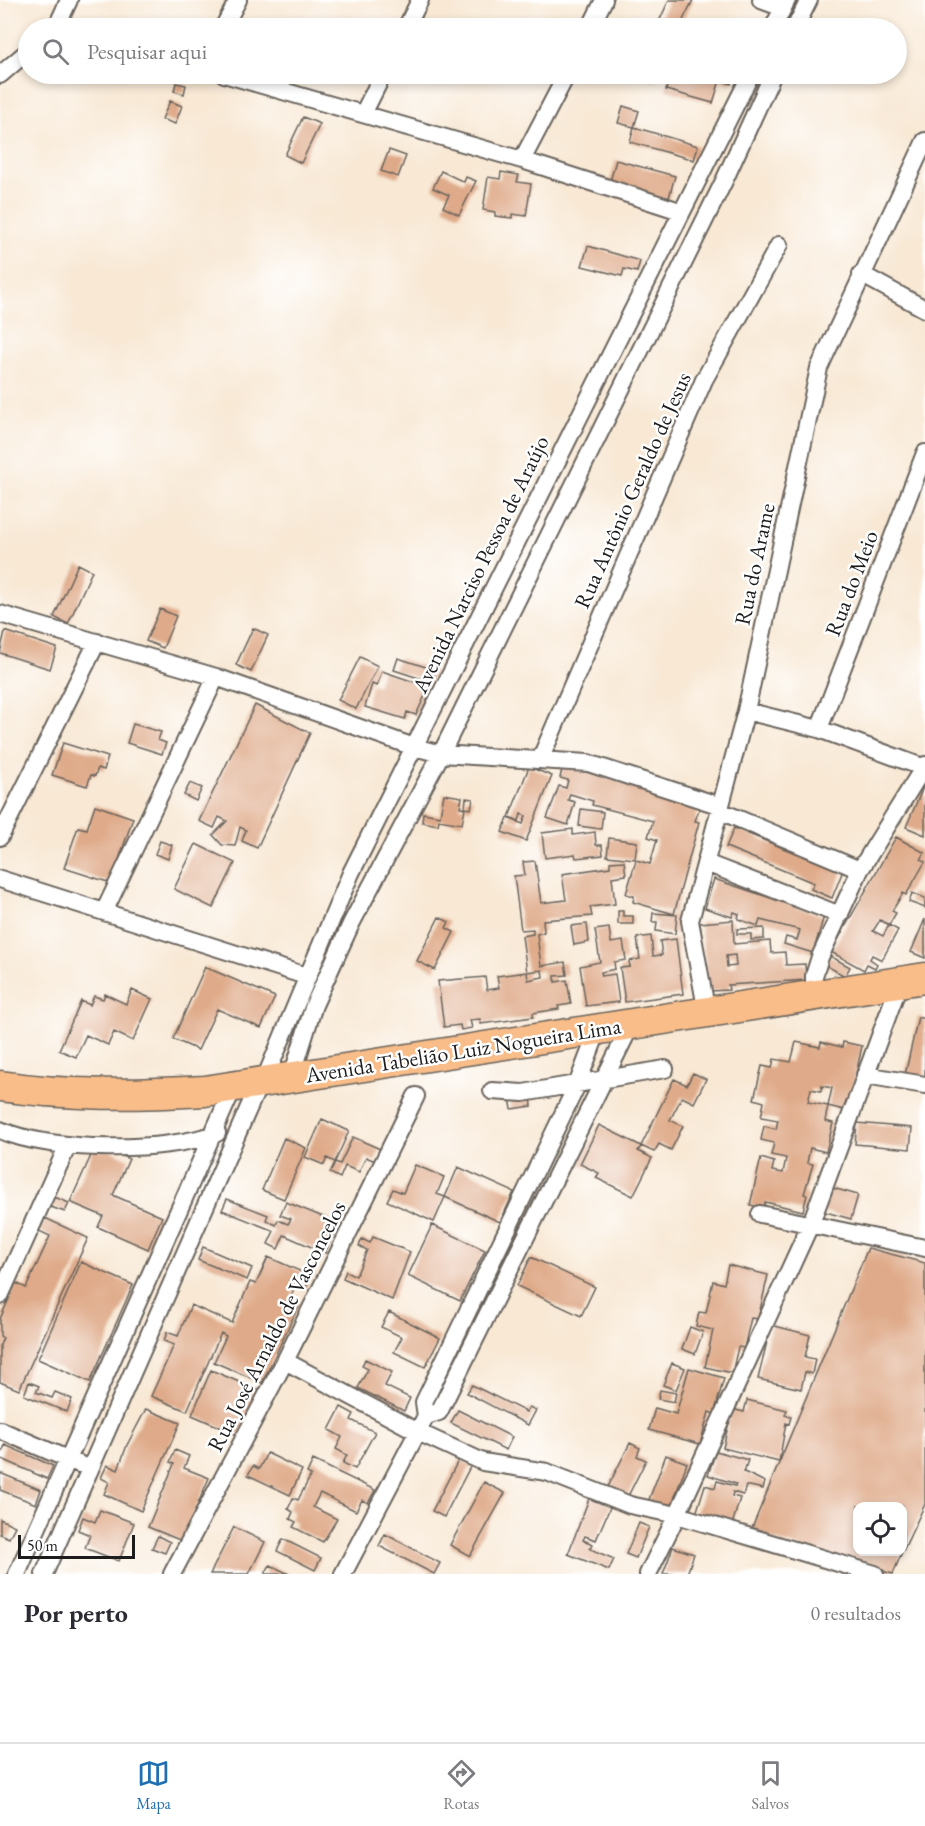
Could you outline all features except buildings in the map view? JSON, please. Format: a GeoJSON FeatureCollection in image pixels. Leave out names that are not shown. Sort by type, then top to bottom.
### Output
{"type":"FeatureCollection","features":[{"type":"Feature","properties":{"kind":"highway","name":"Avenida Tabelião Luiz Nogueira Lima"},"geometry":{"type":"LineString","coordinates":[[0,1086],[52,1093],[128,1096],[263,1081],[913,980]]}},
{"type":"Feature","properties":{"kind":"street"},"geometry":{"type":"LineString","coordinates":[[64,18],[69,0]]}},
{"type":"Feature","properties":{"kind":"street"},"geometry":{"type":"LineString","coordinates":[[228,18],[238,0]]}},
{"type":"Feature","properties":{"kind":"street"},"geometry":{"type":"LineString","coordinates":[[411,18],[420,0]]}},
{"type":"Feature","properties":{"kind":"street"},"geometry":{"type":"LineString","coordinates":[[595,18],[604,0]]}},
{"type":"Feature","properties":{"kind":"street"},"geometry":{"type":"LineString","coordinates":[[761,0],[785,4],[778,18]]}},
{"type":"Feature","properties":{"kind":"street"},"geometry":{"type":"LineString","coordinates":[[800,18],[809,0]]}},
{"type":"Feature","properties":{"kind":"street"},"geometry":{"type":"LineString","coordinates":[[0,75],[18,60]]}},
{"type":"Feature","properties":{"kind":"street"},"geometry":{"type":"LineString","coordinates":[[259,84],[522,160],[680,211]]}},
{"type":"Feature","properties":{"kind":"street"},"geometry":{"type":"LineString","coordinates":[[363,114],[378,84]]}},
{"type":"Feature","properties":{"kind":"street"},"geometry":{"type":"LineString","coordinates":[[522,160],[562,84]]}},
{"type":"Feature","properties":{"kind":"street","name":"Avenida Narciso Pessoa de Araújo"},"geometry":{"type":"LineString","coordinates":[[263,1081],[351,873],[680,211],[704,171],[746,84]]}},
{"type":"Feature","properties":{"kind":"street"},"geometry":{"type":"LineString","coordinates":[[44,1574],[242,1124],[263,1081],[323,982],[441,754],[724,181],[768,84]]}},
{"type":"Feature","properties":{"kind":"street","name":"Rua do Arame"},"geometry":{"type":"LineString","coordinates":[[706,1013],[690,930],[746,711],[819,368],[925,141]]}},
{"type":"Feature","properties":{"kind":"street","name":"Rua Antônio Geraldo de Jesus"},"geometry":{"type":"LineString","coordinates":[[540,760],[704,380],[779,245]]}},
{"type":"Feature","properties":{"kind":"street"},"geometry":{"type":"LineString","coordinates":[[861,274],[925,309]]}},
{"type":"Feature","properties":{"kind":"street","name":"Rua do Meio"},"geometry":{"type":"LineString","coordinates":[[819,729],[925,453]]}},
{"type":"Feature","properties":{"kind":"street"},"geometry":{"type":"LineString","coordinates":[[0,614],[216,677],[414,747],[441,754],[588,763],[721,809],[860,870]]}},
{"type":"Feature","properties":{"kind":"street"},"geometry":{"type":"LineString","coordinates":[[0,837],[97,642]]}},
{"type":"Feature","properties":{"kind":"street"},"geometry":{"type":"LineString","coordinates":[[104,912],[216,677]]}},
{"type":"Feature","properties":{"kind":"street"},"geometry":{"type":"LineString","coordinates":[[746,711],[819,729],[925,767],[860,870],[814,976],[814,997]]}},
{"type":"Feature","properties":{"kind":"street"},"geometry":{"type":"LineString","coordinates":[[706,863],[840,915]]}},
{"type":"Feature","properties":{"kind":"street"},"geometry":{"type":"LineString","coordinates":[[0,879],[306,976]]}},
{"type":"Feature","properties":{"kind":"street"},"geometry":{"type":"LineString","coordinates":[[648,1574],[811,1223],[866,1075],[913,980]]}},
{"type":"Feature","properties":{"kind":"street"},"geometry":{"type":"LineString","coordinates":[[426,1416],[439,1412],[631,1025]]}},
{"type":"Feature","properties":{"kind":"street"},"geometry":{"type":"LineString","coordinates":[[343,1574],[426,1416],[424,1402],[577,1084],[598,1030]]}},
{"type":"Feature","properties":{"kind":"street"},"geometry":{"type":"LineString","coordinates":[[492,1092],[523,1093],[665,1069]]}},
{"type":"Feature","properties":{"kind":"street"},"geometry":{"type":"LineString","coordinates":[[866,1075],[925,1085]]}},
{"type":"Feature","properties":{"kind":"street"},"geometry":{"type":"LineString","coordinates":[[17,1574],[212,1135],[263,1081]]}},
{"type":"Feature","properties":{"kind":"street","name":"Rua José Arnaldo de Vasconcelos"},"geometry":{"type":"LineString","coordinates":[[172,1574],[285,1361],[416,1096]]}},
{"type":"Feature","properties":{"kind":"street"},"geometry":{"type":"LineString","coordinates":[[0,1130],[19,1138],[68,1145],[144,1145],[196,1141],[242,1124]]}},
{"type":"Feature","properties":{"kind":"street"},"geometry":{"type":"LineString","coordinates":[[0,1296],[68,1145]]}},
{"type":"Feature","properties":{"kind":"street"},"geometry":{"type":"LineString","coordinates":[[760,1214],[924,1246]]}},
{"type":"Feature","properties":{"kind":"street"},"geometry":{"type":"LineString","coordinates":[[285,1361],[418,1432],[483,1462],[547,1472],[630,1505],[677,1515],[875,1574]]}},
{"type":"Feature","properties":{"kind":"street"},"geometry":{"type":"LineString","coordinates":[[0,1430],[91,1468]]}}]}
